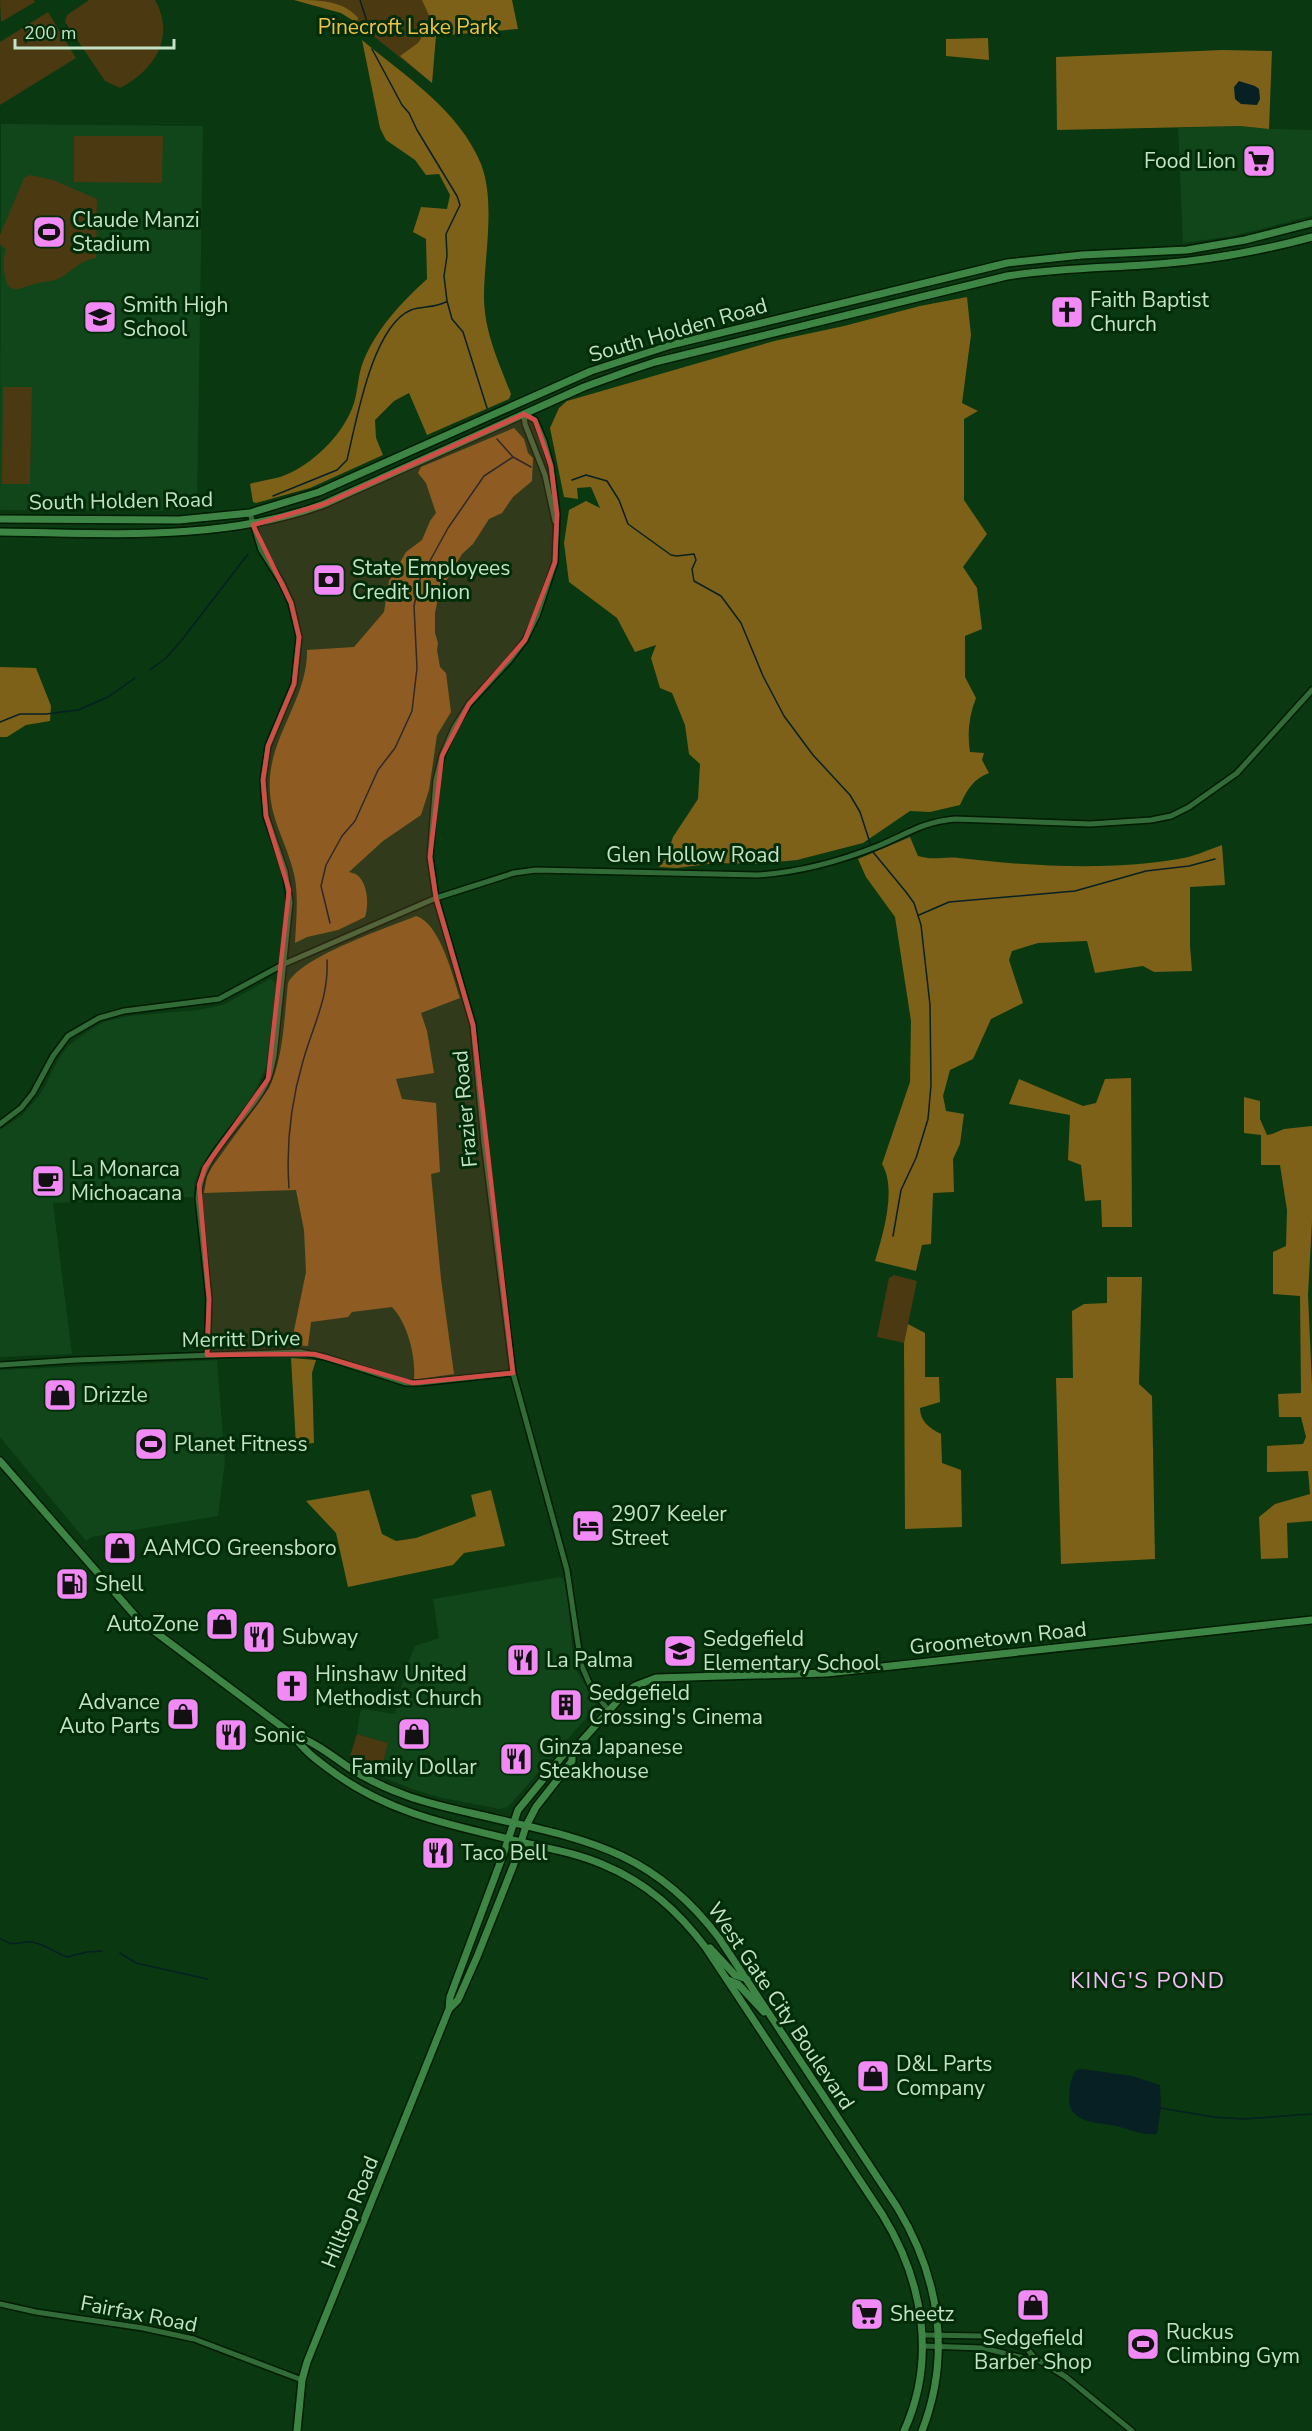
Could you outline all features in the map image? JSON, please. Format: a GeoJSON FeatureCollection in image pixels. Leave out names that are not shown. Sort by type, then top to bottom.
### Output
{"type":"FeatureCollection","features":[{"type":"Feature","properties":{"kind":"main road","name":"South Holden Road"},"geometry":{"type":"LineString","coordinates":[[0,519],[179,520],[250,513],[319,492],[591,371],[671,345],[1007,263],[1082,255],[1187,250],[1245,240],[1312,223]]}},
{"type":"Feature","properties":{"kind":"main road","name":"South Holden Road"},"geometry":{"type":"LineString","coordinates":[[0,531],[179,532],[253,525],[324,504],[584,387],[655,362],[1006,276],[1065,268],[1156,265],[1231,256],[1312,237]]}},
{"type":"Feature","properties":{"kind":"main road","name":"West Gate City Boulevard"},"geometry":{"type":"LineString","coordinates":[[0,1461],[138,1619],[293,1735],[308,1740],[357,1772],[396,1792],[437,1805],[607,1848],[658,1876],[700,1914],[747,1979],[912,2232],[932,2286],[939,2335],[934,2391],[921,2431]]}},
{"type":"Feature","properties":{"kind":"main road","name":"Groometown Road"},"geometry":{"type":"LineString","coordinates":[[513,1823],[525,1798],[564,1754],[572,1752],[622,1696],[635,1686],[664,1677],[827,1673],[1312,1620]]}},
{"type":"Feature","properties":{"kind":"main road","name":"West Gate City Boulevard"},"geometry":{"type":"LineString","coordinates":[[293,1735],[302,1749],[376,1800],[418,1817],[588,1859],[625,1875],[659,1897],[697,1936],[897,2240],[916,2290],[923,2335],[918,2388],[904,2431]]}},
{"type":"Feature","properties":{"kind":"main road","name":"Groometown Road"},"geometry":{"type":"LineString","coordinates":[[521,1842],[536,1807],[572,1761],[572,1752]]}},
{"type":"Feature","properties":{"kind":"main road","name":"Hilltop Road"},"geometry":{"type":"LineString","coordinates":[[297,2431],[302,2380],[449,2009],[450,1997],[513,1823]]}},
{"type":"Feature","properties":{"kind":"main road","name":"Hilltop Road"},"geometry":{"type":"LineString","coordinates":[[449,2009],[458,2000],[477,1958],[521,1842]]}},
{"type":"Feature","properties":{"kind":"main road"},"geometry":{"type":"LineString","coordinates":[[697,1936],[735,1975],[747,1979]]}},
{"type":"Feature","properties":{"kind":"main road"},"geometry":{"type":"LineString","coordinates":[[728,1980],[741,1986],[776,2024]]}},
{"type":"Feature","properties":{"kind":"street","name":"Frazier Road"},"geometry":{"type":"LineString","coordinates":[[524,414],[525,424],[545,475],[557,528]]}},
{"type":"Feature","properties":{"kind":"street","name":"Frazier Road"},"geometry":{"type":"LineString","coordinates":[[524,414],[535,420],[544,441],[555,492],[557,528],[555,562],[537,616],[525,640],[509,661],[468,704],[442,756],[436,780],[430,857],[436,898],[473,1024],[484,1143],[513,1373],[567,1570],[580,1664],[591,1687],[608,1710]]}},
{"type":"Feature","properties":{"kind":"street"},"geometry":{"type":"LineString","coordinates":[[207,1355],[209,1299],[198,1198],[199,1185],[205,1167],[268,1079],[274,1056],[289,890],[285,871],[266,816],[263,780],[268,746],[294,684],[299,638],[291,603],[282,583],[261,550],[250,513]]}},
{"type":"Feature","properties":{"kind":"street","name":"Glen Hollow Road"},"geometry":{"type":"LineString","coordinates":[[0,1124],[21,1108],[33,1093],[68,1036],[91,1022],[124,1011],[219,999],[284,964],[436,898],[514,873],[536,870],[758,875],[784,873],[832,863],[880,845],[920,825],[938,820],[1090,824],[1151,820],[1171,816],[1189,807],[1237,773],[1312,690]]}},
{"type":"Feature","properties":{"kind":"street","name":"Merritt Drive"},"geometry":{"type":"LineString","coordinates":[[0,1365],[300,1352],[324,1356],[394,1380],[413,1383],[513,1373]]}},
{"type":"Feature","properties":{"kind":"street","name":"Fairfax Road"},"geometry":{"type":"LineString","coordinates":[[0,2304],[36,2312],[144,2328],[194,2339],[302,2380]]}},
{"type":"Feature","properties":{"kind":"street"},"geometry":{"type":"LineString","coordinates":[[923,2335],[972,2335],[999,2339],[1027,2349],[1035,2358],[1066,2377],[1132,2431]]}},
{"type":"Feature","properties":{"kind":"street"},"geometry":{"type":"LineString","coordinates":[[983,2348],[993,2345],[999,2339]]}},
{"type":"Feature","properties":{"kind":"street"},"geometry":{"type":"LineString","coordinates":[[922,2346],[983,2348],[1024,2358],[1035,2358]]}},
{"type":"Feature","properties":{"kind":"highlighted area"},"geometry":{"type":"Polygon","coordinates":[[[524,414],[535,420],[551,466],[557,514],[555,562],[525,640],[469,704],[442,756],[430,857],[436,898],[473,1025],[513,1373],[413,1383],[314,1354],[207,1355],[209,1299],[199,1185],[205,1167],[268,1079],[289,890],[266,816],[263,780],[268,746],[294,684],[299,637],[291,603],[253,525],[324,504],[524,414]]]}},
{"type":"Feature","properties":{"kind":"shaded area"},"geometry":{"type":"Polygon","coordinates":[[[294,0],[337,4],[352,12],[358,18],[357,23],[341,13],[294,0]]]}},
{"type":"Feature","properties":{"kind":"shaded area"},"geometry":{"type":"Polygon","coordinates":[[[422,0],[512,0],[518,29],[436,36],[432,83],[400,56],[418,43],[432,22],[422,0]]]}},
{"type":"Feature","properties":{"kind":"shaded area"},"geometry":{"type":"Polygon","coordinates":[[[988,38],[989,60],[946,56],[946,39],[988,38]]]}},
{"type":"Feature","properties":{"kind":"shaded area"},"geometry":{"type":"Polygon","coordinates":[[[362,40],[413,81],[445,111],[459,127],[481,164],[488,195],[489,212],[484,281],[485,310],[493,347],[511,394],[509,399],[427,435],[409,393],[394,401],[375,420],[376,438],[383,455],[310,488],[256,503],[253,502],[250,484],[281,477],[310,461],[329,444],[344,424],[354,403],[363,362],[375,338],[399,307],[427,279],[426,239],[413,232],[421,207],[447,209],[450,195],[439,174],[426,175],[415,160],[386,140],[380,128],[362,40]]]}},
{"type":"Feature","properties":{"kind":"shaded area"},"geometry":{"type":"Polygon","coordinates":[[[1222,50],[1272,51],[1269,129],[1240,126],[1057,130],[1056,57],[1222,50]]]}},
{"type":"Feature","properties":{"kind":"shaded area","name":"Smith High School"},"geometry":{"type":"Polygon","coordinates":[[[1,124],[203,126],[197,508],[157,511],[0,510],[1,124]]]}},
{"type":"Feature","properties":{"kind":"shaded area"},"geometry":{"type":"Polygon","coordinates":[[[1240,126],[1312,130],[1312,216],[1233,236],[1183,243],[1178,128],[1240,126]]]}},
{"type":"Feature","properties":{"kind":"shaded area"},"geometry":{"type":"Polygon","coordinates":[[[967,297],[971,335],[962,403],[978,411],[964,419],[964,500],[987,534],[963,567],[977,588],[982,629],[965,636],[965,677],[976,698],[969,725],[970,752],[984,753],[982,760],[989,773],[979,778],[971,786],[960,805],[930,812],[910,811],[863,843],[797,860],[758,864],[716,863],[677,868],[659,867],[666,858],[673,837],[698,799],[700,764],[689,754],[685,725],[672,693],[660,688],[651,658],[656,645],[635,652],[617,618],[569,582],[564,543],[569,510],[586,501],[600,508],[591,487],[577,488],[578,499],[564,497],[550,428],[559,408],[567,401],[774,341],[967,297]]]}},
{"type":"Feature","properties":{"kind":"shaded area"},"geometry":{"type":"Polygon","coordinates":[[[514,428],[524,439],[528,453],[533,458],[532,481],[513,497],[502,513],[489,519],[473,544],[462,554],[439,593],[435,613],[435,633],[440,667],[446,673],[451,712],[437,735],[429,790],[421,815],[383,841],[349,872],[356,874],[363,883],[367,901],[365,917],[338,930],[307,937],[295,943],[296,882],[271,804],[270,777],[277,745],[302,683],[307,650],[354,647],[384,612],[389,581],[406,552],[422,540],[436,513],[426,483],[418,473],[421,467],[514,428]]]}},
{"type":"Feature","properties":{"kind":"shaded area"},"geometry":{"type":"Polygon","coordinates":[[[0,667],[36,668],[51,706],[50,721],[26,725],[7,737],[0,737],[0,667]]]}},
{"type":"Feature","properties":{"kind":"shaded area"},"geometry":{"type":"Polygon","coordinates":[[[910,837],[918,856],[1068,866],[1152,863],[1189,857],[1222,845],[1225,885],[1190,887],[1192,971],[1154,972],[1143,966],[1095,973],[1087,941],[1038,943],[1012,951],[1009,960],[1023,1003],[991,1019],[973,1059],[950,1070],[943,1096],[946,1111],[964,1114],[960,1144],[953,1159],[954,1192],[933,1193],[931,1244],[922,1245],[916,1271],[875,1261],[885,1225],[888,1199],[886,1174],[882,1164],[910,1082],[911,1021],[895,917],[866,877],[858,859],[910,837]]]}},
{"type":"Feature","properties":{"kind":"shaded area"},"geometry":{"type":"Polygon","coordinates":[[[416,916],[432,929],[439,939],[460,998],[421,1013],[427,1031],[434,1073],[396,1079],[402,1099],[436,1103],[440,1172],[431,1174],[441,1279],[454,1374],[419,1379],[414,1379],[412,1351],[407,1331],[392,1307],[352,1312],[348,1317],[311,1322],[308,1346],[291,1345],[306,1272],[304,1230],[296,1190],[204,1193],[207,1176],[212,1167],[269,1088],[274,1076],[283,1037],[288,983],[296,973],[327,953],[416,916]]]}},
{"type":"Feature","properties":{"kind":"shaded area"},"geometry":{"type":"Polygon","coordinates":[[[270,979],[275,982],[276,987],[266,1067],[254,1093],[200,1168],[194,1185],[194,1197],[53,1203],[72,1354],[0,1357],[0,1130],[22,1115],[32,1104],[41,1093],[59,1058],[68,1046],[91,1029],[104,1022],[128,1016],[197,1010],[223,1005],[270,979]]]}},
{"type":"Feature","properties":{"kind":"shaded area"},"geometry":{"type":"Polygon","coordinates":[[[1131,1078],[1132,1227],[1102,1227],[1101,1200],[1085,1201],[1081,1165],[1068,1160],[1070,1115],[1009,1104],[1019,1079],[1083,1106],[1096,1103],[1105,1079],[1131,1078]]]}},
{"type":"Feature","properties":{"kind":"shaded area"},"geometry":{"type":"Polygon","coordinates":[[[1244,1097],[1260,1101],[1260,1119],[1267,1135],[1284,1129],[1312,1126],[1312,1221],[1308,1295],[1312,1385],[1312,1521],[1287,1523],[1288,1558],[1261,1559],[1259,1517],[1275,1504],[1310,1494],[1308,1471],[1267,1472],[1267,1446],[1303,1444],[1306,1437],[1301,1417],[1279,1417],[1278,1394],[1301,1393],[1300,1296],[1273,1294],[1273,1252],[1286,1246],[1287,1210],[1280,1165],[1261,1165],[1261,1135],[1244,1133],[1244,1097]]]}},
{"type":"Feature","properties":{"kind":"shaded area"},"geometry":{"type":"Polygon","coordinates":[[[1107,1277],[1142,1277],[1139,1384],[1152,1396],[1155,1559],[1061,1564],[1056,1378],[1073,1378],[1072,1311],[1084,1304],[1107,1303],[1107,1277]]]}},
{"type":"Feature","properties":{"kind":"shaded area"},"geometry":{"type":"Polygon","coordinates":[[[908,1324],[925,1333],[925,1377],[939,1377],[940,1402],[920,1408],[920,1413],[926,1424],[941,1434],[942,1463],[961,1470],[962,1527],[905,1529],[904,1343],[908,1324]]]}},
{"type":"Feature","properties":{"kind":"shaded area"},"geometry":{"type":"Polygon","coordinates":[[[291,1358],[316,1360],[312,1373],[314,1443],[296,1445],[291,1358]]]}},
{"type":"Feature","properties":{"kind":"shaded area"},"geometry":{"type":"Polygon","coordinates":[[[217,1360],[225,1462],[218,1516],[92,1537],[86,1541],[0,1437],[0,1370],[217,1360]]]}},
{"type":"Feature","properties":{"kind":"shaded area"},"geometry":{"type":"Polygon","coordinates":[[[369,1490],[382,1534],[396,1541],[416,1538],[476,1516],[471,1495],[491,1490],[505,1546],[464,1553],[453,1565],[348,1587],[336,1533],[306,1501],[369,1490]]]}},
{"type":"Feature","properties":{"kind":"shaded area"},"geometry":{"type":"Polygon","coordinates":[[[561,1577],[564,1580],[568,1600],[573,1655],[577,1671],[597,1706],[508,1807],[500,1809],[442,1798],[380,1776],[388,1743],[357,1734],[360,1712],[363,1709],[395,1714],[405,1670],[415,1646],[439,1638],[433,1599],[561,1577]]]}},
{"type":"Feature","properties":{"kind":"green space"},"geometry":{"type":"Polygon","coordinates":[[[0,0],[34,0],[35,2],[1,22],[0,0]]]}},
{"type":"Feature","properties":{"kind":"green space"},"geometry":{"type":"Polygon","coordinates":[[[89,0],[155,0],[161,14],[162,40],[158,52],[143,72],[120,88],[105,81],[65,22],[67,15],[89,0]]]}},
{"type":"Feature","properties":{"kind":"green space","name":"Pinecroft Lake Park"},"geometry":{"type":"Polygon","coordinates":[[[294,0],[474,0],[480,31],[435,36],[432,83],[357,23],[341,13],[294,0]]]}},
{"type":"Feature","properties":{"kind":"green space"},"geometry":{"type":"Polygon","coordinates":[[[48,12],[76,58],[0,105],[0,42],[48,12]]]}},
{"type":"Feature","properties":{"kind":"green space"},"geometry":{"type":"Polygon","coordinates":[[[74,136],[163,136],[162,183],[74,182],[74,136]]]}},
{"type":"Feature","properties":{"kind":"green space","name":"Claude Manzi Stadium"},"geometry":{"type":"Polygon","coordinates":[[[30,175],[53,180],[97,199],[96,258],[81,263],[52,281],[14,289],[7,283],[5,277],[6,249],[0,245],[0,235],[24,178],[30,175]]]}},
{"type":"Feature","properties":{"kind":"green space"},"geometry":{"type":"Polygon","coordinates":[[[3,387],[32,387],[30,484],[2,484],[3,387]]]}},
{"type":"Feature","properties":{"kind":"green space"},"geometry":{"type":"Polygon","coordinates":[[[894,1275],[917,1281],[904,1343],[877,1337],[889,1278],[894,1275]]]}},
{"type":"Feature","properties":{"kind":"green space"},"geometry":{"type":"Polygon","coordinates":[[[357,1734],[388,1743],[380,1776],[352,1761],[350,1756],[357,1734]]]}},
{"type":"Feature","properties":{"kind":"water"},"geometry":{"type":"Polygon","coordinates":[[[1239,81],[1259,89],[1260,99],[1257,105],[1241,104],[1235,99],[1234,87],[1239,81]]]}},
{"type":"Feature","properties":{"kind":"water"},"geometry":{"type":"Polygon","coordinates":[[[1076,2070],[1132,2076],[1160,2085],[1161,2108],[1157,2134],[1141,2133],[1078,2117],[1070,2106],[1069,2097],[1074,2074],[1076,2070]]]}},
{"type":"Feature","properties":{"kind":"waterway"},"geometry":{"type":"LineString","coordinates":[[360,0],[370,31]]}},
{"type":"Feature","properties":{"kind":"waterway"},"geometry":{"type":"LineString","coordinates":[[372,49],[402,105],[409,113],[457,196],[460,205],[446,234],[447,256],[444,276],[447,301],[452,319],[463,332],[487,408]]}},
{"type":"Feature","properties":{"kind":"waterway"},"geometry":{"type":"LineString","coordinates":[[273,496],[337,470],[347,460],[368,377],[386,335],[397,320],[411,310],[446,302]]}},
{"type":"Feature","properties":{"kind":"waterway"},"geometry":{"type":"LineString","coordinates":[[497,439],[513,457],[531,467]]}},
{"type":"Feature","properties":{"kind":"waterway"},"geometry":{"type":"LineString","coordinates":[[330,923],[321,886],[326,865],[342,836],[355,821],[378,770],[395,748],[412,711],[417,668],[414,606],[420,579],[448,528],[484,476],[513,457]]}},
{"type":"Feature","properties":{"kind":"waterway"},"geometry":{"type":"LineString","coordinates":[[572,480],[586,475],[607,481],[619,500],[628,524],[671,555],[694,554],[696,560],[692,569],[694,581],[721,596],[741,623],[763,676],[784,716],[813,755],[850,795],[860,812],[873,852],[914,903],[921,925],[930,1005],[931,1085],[928,1119],[916,1158],[901,1190],[893,1236]]}},
{"type":"Feature","properties":{"kind":"waterway"},"geometry":{"type":"LineString","coordinates":[[150,670],[166,658],[181,641],[248,554]]}},
{"type":"Feature","properties":{"kind":"waterway"},"geometry":{"type":"LineString","coordinates":[[0,722],[20,714],[78,710],[108,697],[135,678]]}},
{"type":"Feature","properties":{"kind":"waterway"},"geometry":{"type":"LineString","coordinates":[[919,915],[949,902],[1075,891],[1146,871],[1189,866],[1215,859]]}},
{"type":"Feature","properties":{"kind":"waterway"},"geometry":{"type":"LineString","coordinates":[[289,1188],[288,1156],[293,1108],[303,1061],[326,987],[327,960]]}},
{"type":"Feature","properties":{"kind":"waterway"},"geometry":{"type":"LineString","coordinates":[[0,1938],[15,1944],[36,1943],[67,1957],[102,1951]]}},
{"type":"Feature","properties":{"kind":"waterway"},"geometry":{"type":"LineString","coordinates":[[120,1953],[136,1963],[207,1979]]}},
{"type":"Feature","properties":{"kind":"waterway"},"geometry":{"type":"LineString","coordinates":[[1161,2108],[1213,2117],[1243,2119],[1312,2114]]}},
{"type":"Feature","properties":{"kind":"place","name":"Food Lion"},"geometry":{"type":"Point","coordinates":[1259,161]}},
{"type":"Feature","properties":{"kind":"place","name":"Claude Manzi Stadium"},"geometry":{"type":"Point","coordinates":[49,232]}},
{"type":"Feature","properties":{"kind":"place","name":"Faith Baptist Church"},"geometry":{"type":"Point","coordinates":[1067,312]}},
{"type":"Feature","properties":{"kind":"place","name":"Smith High School"},"geometry":{"type":"Point","coordinates":[100,317]}},
{"type":"Feature","properties":{"kind":"place","name":"State Employees Credit Union"},"geometry":{"type":"Point","coordinates":[329,580]}},
{"type":"Feature","properties":{"kind":"place","name":"La Monarca Michoacana"},"geometry":{"type":"Point","coordinates":[48,1181]}},
{"type":"Feature","properties":{"kind":"place","name":"Drizzle"},"geometry":{"type":"Point","coordinates":[60,1395]}},
{"type":"Feature","properties":{"kind":"place","name":"Planet Fitness"},"geometry":{"type":"Point","coordinates":[151,1444]}},
{"type":"Feature","properties":{"kind":"place","name":"2907 Keeler Street"},"geometry":{"type":"Point","coordinates":[588,1526]}},
{"type":"Feature","properties":{"kind":"place","name":"AAMCO Greensboro"},"geometry":{"type":"Point","coordinates":[120,1548]}},
{"type":"Feature","properties":{"kind":"place","name":"Shell"},"geometry":{"type":"Point","coordinates":[72,1584]}},
{"type":"Feature","properties":{"kind":"place","name":"AutoZone"},"geometry":{"type":"Point","coordinates":[222,1624]}},
{"type":"Feature","properties":{"kind":"place","name":"Subway"},"geometry":{"type":"Point","coordinates":[259,1637]}},
{"type":"Feature","properties":{"kind":"place","name":"Sedgefield Elementary School"},"geometry":{"type":"Point","coordinates":[680,1651]}},
{"type":"Feature","properties":{"kind":"place","name":"La Palma"},"geometry":{"type":"Point","coordinates":[523,1660]}},
{"type":"Feature","properties":{"kind":"place","name":"Hinshaw United Methodist Church"},"geometry":{"type":"Point","coordinates":[292,1686]}},
{"type":"Feature","properties":{"kind":"place","name":"Sedgefield Crossing's Cinema"},"geometry":{"type":"Point","coordinates":[566,1705]}},
{"type":"Feature","properties":{"kind":"place","name":"Advance Auto Parts"},"geometry":{"type":"Point","coordinates":[183,1714]}},
{"type":"Feature","properties":{"kind":"place","name":"Family Dollar"},"geometry":{"type":"Point","coordinates":[414,1734]}},
{"type":"Feature","properties":{"kind":"place","name":"Sonic"},"geometry":{"type":"Point","coordinates":[231,1735]}},
{"type":"Feature","properties":{"kind":"place","name":"Ginza Japanese Steakhouse"},"geometry":{"type":"Point","coordinates":[516,1759]}},
{"type":"Feature","properties":{"kind":"place","name":"Taco Bell"},"geometry":{"type":"Point","coordinates":[438,1853]}},
{"type":"Feature","properties":{"kind":"place","name":"D&L Parts Company"},"geometry":{"type":"Point","coordinates":[873,2076]}},
{"type":"Feature","properties":{"kind":"place","name":"Sedgefield Barber Shop"},"geometry":{"type":"Point","coordinates":[1033,2305]}},
{"type":"Feature","properties":{"kind":"place","name":"Sheetz"},"geometry":{"type":"Point","coordinates":[867,2314]}},
{"type":"Feature","properties":{"kind":"place","name":"Ruckus Climbing Gym"},"geometry":{"type":"Point","coordinates":[1143,2344]}},
{"type":"Feature","properties":{"kind":"district","name":"KING'S POND"},"geometry":{"type":"Point","coordinates":[1148,1980]}}]}
